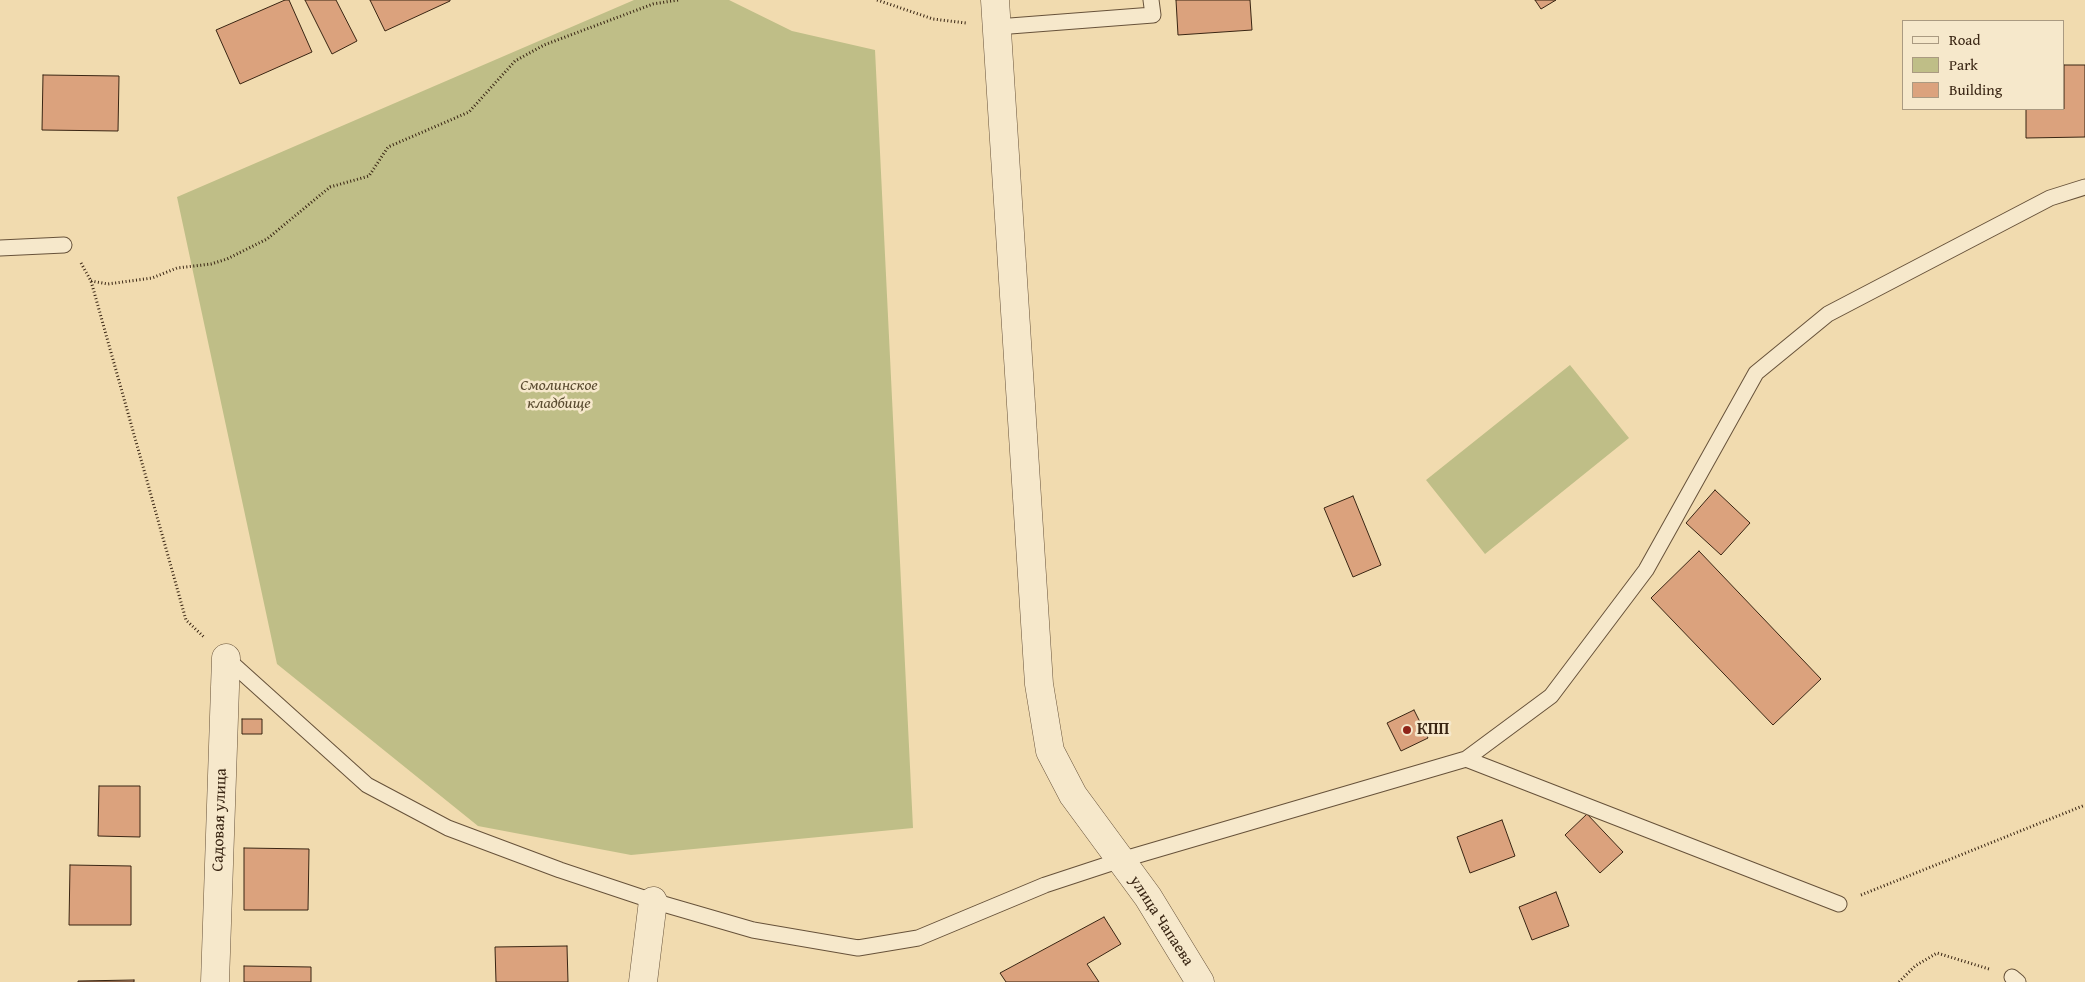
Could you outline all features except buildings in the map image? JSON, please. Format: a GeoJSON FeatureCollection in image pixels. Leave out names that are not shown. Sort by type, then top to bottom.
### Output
{"type":"FeatureCollection","features":[{"type":"Feature","properties":{"kind":"street"},"geometry":{"type":"LineString","coordinates":[[995,0],[997,27]]}},
{"type":"Feature","properties":{"kind":"street","name":"улица Чапаева"},"geometry":{"type":"LineString","coordinates":[[997,27],[1039,684],[1050,751],[1073,795],[1148,898],[1200,982]]}},
{"type":"Feature","properties":{"kind":"street","name":"Садовая улица"},"geometry":{"type":"LineString","coordinates":[[215,982],[226,658]]}},
{"type":"Feature","properties":{"kind":"street"},"geometry":{"type":"LineString","coordinates":[[643,982],[653,901]]}},
{"type":"Feature","properties":{"kind":"lane"},"geometry":{"type":"LineString","coordinates":[[997,27],[1153,15],[1151,0]]}},
{"type":"Feature","properties":{"kind":"lane"},"geometry":{"type":"LineString","coordinates":[[226,658],[367,785],[448,828],[560,870],[653,901],[753,930],[858,948],[918,938],[1045,885],[1121,860],[1466,759],[1551,696],[1640,578],[1756,373],[1828,314],[2050,198],[2085,187]]}},
{"type":"Feature","properties":{"kind":"lane"},"geometry":{"type":"LineString","coordinates":[[0,248],[64,244]]}},
{"type":"Feature","properties":{"kind":"lane"},"geometry":{"type":"LineString","coordinates":[[1466,759],[1839,904]]}},
{"type":"Feature","properties":{"kind":"path"},"geometry":{"type":"LineString","coordinates":[[92,281],[108,284],[152,278],[177,268],[228,260],[266,239],[330,187],[368,176],[388,147],[469,112],[515,61],[544,45],[653,4],[678,0]]}},
{"type":"Feature","properties":{"kind":"path"},"geometry":{"type":"LineString","coordinates":[[877,0],[933,19],[997,27]]}},
{"type":"Feature","properties":{"kind":"path"},"geometry":{"type":"LineString","coordinates":[[64,244],[74,250],[92,281],[186,620],[226,658]]}},
{"type":"Feature","properties":{"kind":"path"},"geometry":{"type":"LineString","coordinates":[[1839,904],[2085,805]]}},
{"type":"Feature","properties":{"kind":"path"},"geometry":{"type":"LineString","coordinates":[[1899,982],[1915,966],[1937,953],[2015,980]]}},
{"type":"Feature","properties":{"kind":"green space","name":"Смолинское кладбище"},"geometry":{"type":"Polygon","coordinates":[[[634,0],[729,0],[792,31],[875,50],[913,828],[631,855],[478,826],[277,664],[177,197],[634,0]]]}},
{"type":"Feature","properties":{"kind":"green space"},"geometry":{"type":"Polygon","coordinates":[[[1570,365],[1629,438],[1485,554],[1426,480],[1570,365]]]}},
{"type":"Feature","properties":{"kind":"place","name":"КПП"},"geometry":{"type":"Point","coordinates":[1407,730]}}]}
